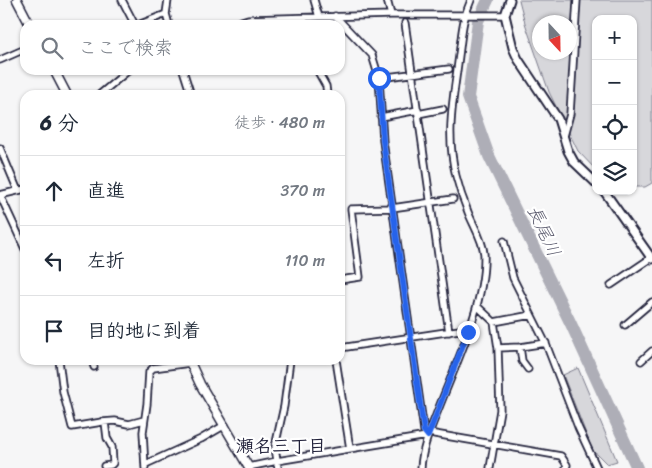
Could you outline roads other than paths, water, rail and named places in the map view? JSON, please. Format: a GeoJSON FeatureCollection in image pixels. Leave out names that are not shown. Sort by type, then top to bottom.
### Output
{"type":"FeatureCollection","features":[{"type":"Feature","properties":{"kind":"main road"},"geometry":{"type":"LineString","coordinates":[[17,0],[27,20]]}},
{"type":"Feature","properties":{"kind":"main road"},"geometry":{"type":"LineString","coordinates":[[57,75],[65,90]]}},
{"type":"Feature","properties":{"kind":"main road"},"geometry":{"type":"LineString","coordinates":[[191,365],[248,468]]}},
{"type":"Feature","properties":{"kind":"street"},"geometry":{"type":"LineString","coordinates":[[122,0],[133,20]]}},
{"type":"Feature","properties":{"kind":"street"},"geometry":{"type":"LineString","coordinates":[[168,0],[166,14],[168,20]]}},
{"type":"Feature","properties":{"kind":"street"},"geometry":{"type":"LineString","coordinates":[[314,0],[319,17]]}},
{"type":"Feature","properties":{"kind":"street"},"geometry":{"type":"LineString","coordinates":[[387,0],[391,15]]}},
{"type":"Feature","properties":{"kind":"street"},"geometry":{"type":"LineString","coordinates":[[421,468],[428,434],[468,332],[476,306],[482,274],[484,253],[482,244],[466,209],[456,175],[450,140],[452,101],[471,0]]}},
{"type":"Feature","properties":{"kind":"street"},"geometry":{"type":"LineString","coordinates":[[510,0],[505,15],[513,48],[518,59],[558,119],[568,151],[574,162],[592,180]]}},
{"type":"Feature","properties":{"kind":"street"},"geometry":{"type":"LineString","coordinates":[[564,136],[570,114],[577,0]]}},
{"type":"Feature","properties":{"kind":"street"},"geometry":{"type":"LineString","coordinates":[[150,20],[166,14]]}},
{"type":"Feature","properties":{"kind":"street"},"geometry":{"type":"LineString","coordinates":[[245,20],[335,16],[505,15]]}},
{"type":"Feature","properties":{"kind":"street"},"geometry":{"type":"LineString","coordinates":[[335,16],[339,20]]}},
{"type":"Feature","properties":{"kind":"street"},"geometry":{"type":"LineString","coordinates":[[405,23],[449,332]]}},
{"type":"Feature","properties":{"kind":"street"},"geometry":{"type":"LineString","coordinates":[[345,27],[372,55],[379,78],[383,141],[392,208],[424,431],[428,434]]}},
{"type":"Feature","properties":{"kind":"street"},"geometry":{"type":"LineString","coordinates":[[0,60],[20,51]]}},
{"type":"Feature","properties":{"kind":"street"},"geometry":{"type":"LineString","coordinates":[[379,78],[449,69]]}},
{"type":"Feature","properties":{"kind":"street"},"geometry":{"type":"LineString","coordinates":[[105,90],[123,75]]}},
{"type":"Feature","properties":{"kind":"street"},"geometry":{"type":"LineString","coordinates":[[185,75],[190,90]]}},
{"type":"Feature","properties":{"kind":"street"},"geometry":{"type":"LineString","coordinates":[[320,75],[326,90]]}},
{"type":"Feature","properties":{"kind":"street"},"geometry":{"type":"LineString","coordinates":[[381,117],[443,109]]}},
{"type":"Feature","properties":{"kind":"street"},"geometry":{"type":"LineString","coordinates":[[0,148],[18,191],[0,195],[20,238]]}},
{"type":"Feature","properties":{"kind":"street"},"geometry":{"type":"LineString","coordinates":[[607,195],[651,259],[611,285]]}},
{"type":"Feature","properties":{"kind":"street"},"geometry":{"type":"LineString","coordinates":[[345,279],[360,277],[351,209],[392,208],[453,199]]}},
{"type":"Feature","properties":{"kind":"street"},"geometry":{"type":"LineString","coordinates":[[504,241],[513,278],[546,343],[578,427],[597,468]]}},
{"type":"Feature","properties":{"kind":"street"},"geometry":{"type":"LineString","coordinates":[[624,325],[652,302]]}},
{"type":"Feature","properties":{"kind":"street"},"geometry":{"type":"LineString","coordinates":[[476,306],[494,322],[498,348],[500,410],[490,468]]}},
{"type":"Feature","properties":{"kind":"street"},"geometry":{"type":"LineString","coordinates":[[494,322],[532,315]]}},
{"type":"Feature","properties":{"kind":"street"},"geometry":{"type":"LineString","coordinates":[[345,347],[459,330]]}},
{"type":"Feature","properties":{"kind":"street"},"geometry":{"type":"LineString","coordinates":[[498,348],[546,343]]}},
{"type":"Feature","properties":{"kind":"street"},"geometry":{"type":"LineString","coordinates":[[520,347],[522,361],[528,369]]}},
{"type":"Feature","properties":{"kind":"street"},"geometry":{"type":"LineString","coordinates":[[641,361],[652,351]]}},
{"type":"Feature","properties":{"kind":"street"},"geometry":{"type":"LineString","coordinates":[[60,365],[63,392],[72,427],[105,422],[129,424],[144,420]]}},
{"type":"Feature","properties":{"kind":"street"},"geometry":{"type":"LineString","coordinates":[[171,365],[153,368],[149,372],[143,432],[146,466],[225,425]]}},
{"type":"Feature","properties":{"kind":"street"},"geometry":{"type":"LineString","coordinates":[[278,468],[276,446],[289,365]]}},
{"type":"Feature","properties":{"kind":"street"},"geometry":{"type":"LineString","coordinates":[[337,365],[350,449]]}},
{"type":"Feature","properties":{"kind":"street"},"geometry":{"type":"LineString","coordinates":[[104,466],[113,463],[112,447],[107,438],[105,422]]}},
{"type":"Feature","properties":{"kind":"street"},"geometry":{"type":"LineString","coordinates":[[248,468],[428,434],[561,456],[567,465],[566,468]]}},
{"type":"Feature","properties":{"kind":"waterway","name":"長尾川"},"geometry":{"type":"LineString","coordinates":[[488,0],[478,21],[468,97],[489,156],[571,324],[637,468]]}},
{"type":"Feature","properties":{"kind":"district","name":"瀬名三丁目"},"geometry":{"type":"Point","coordinates":[281,446]}}]}
